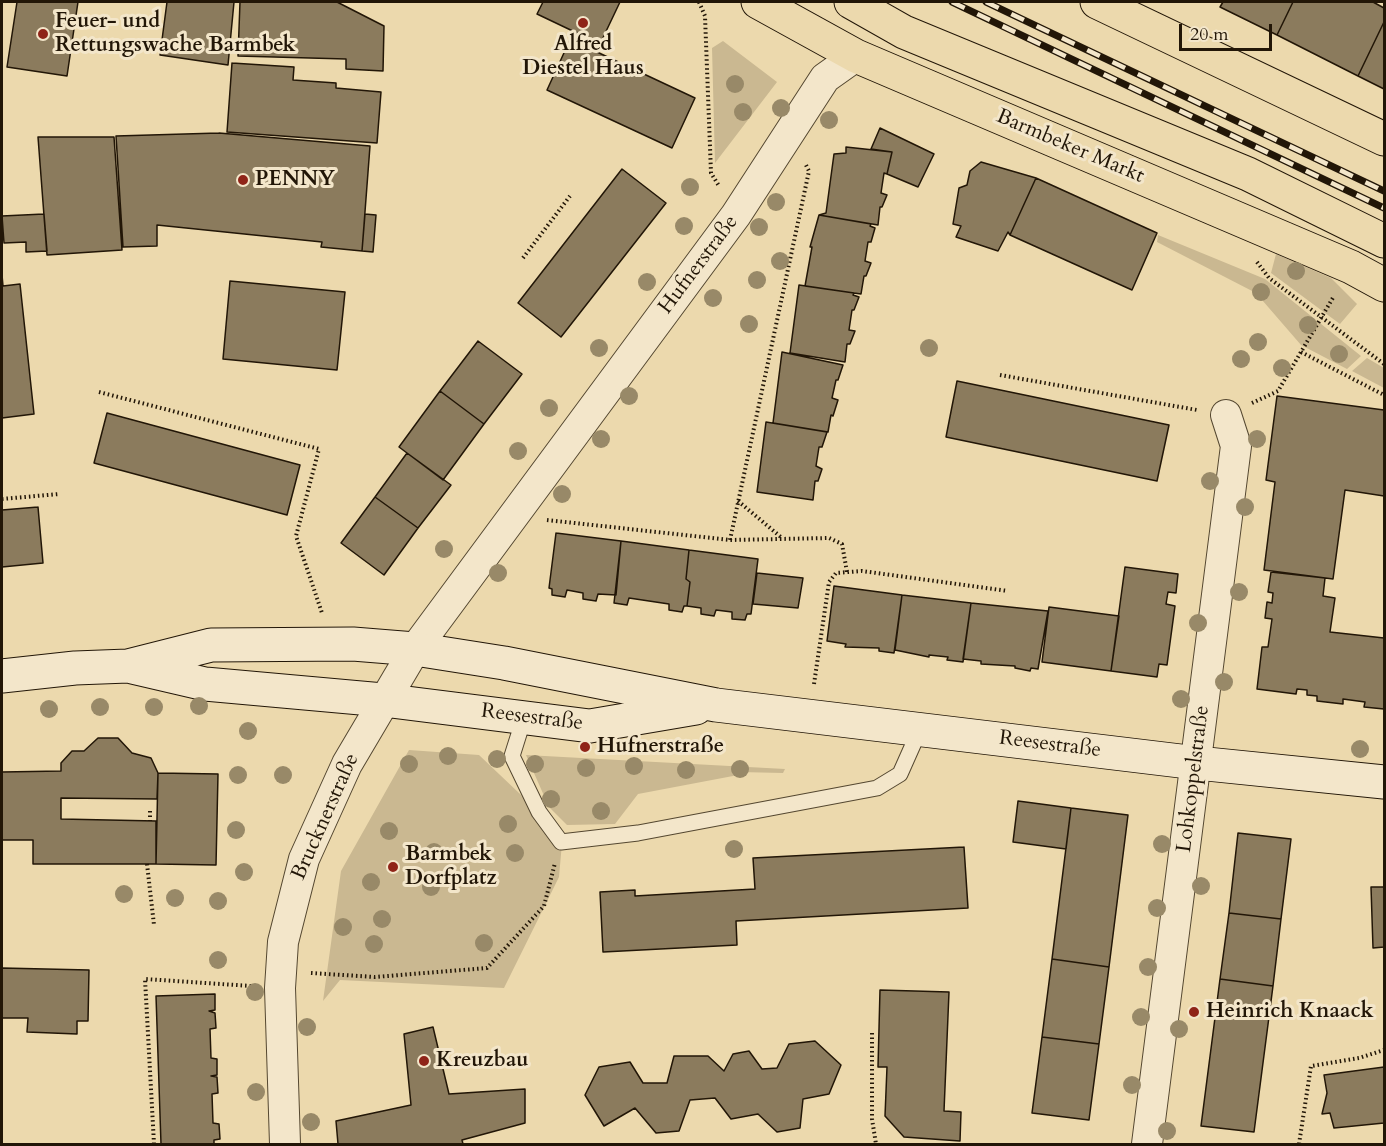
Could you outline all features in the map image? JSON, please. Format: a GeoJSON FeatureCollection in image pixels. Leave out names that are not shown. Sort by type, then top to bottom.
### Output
{"type":"FeatureCollection","features":[{"type":"Feature","properties":{"kind":"main road","name":"Barmbeker Markt"},"geometry":{"type":"LineString","coordinates":[[758,2],[856,56],[1351,267],[1384,285]]}},
{"type":"Feature","properties":{"kind":"main road","name":"Barmbeker Markt"},"geometry":{"type":"LineString","coordinates":[[851,2],[904,32],[1248,174],[1384,241]]}},
{"type":"Feature","properties":{"kind":"main road"},"geometry":{"type":"LineString","coordinates":[[1097,2],[1384,139]]}},
{"type":"Feature","properties":{"kind":"main road"},"geometry":{"type":"LineString","coordinates":[[856,56],[874,41],[904,32]]}},
{"type":"Feature","properties":{"kind":"main road"},"geometry":{"type":"LineString","coordinates":[[2,676],[75,668],[128,666],[211,645],[331,643],[416,649]]}},
{"type":"Feature","properties":{"kind":"main road","name":"Reesestraße"},"geometry":{"type":"LineString","coordinates":[[416,649],[504,663],[716,705],[1197,763],[1384,782]]}},
{"type":"Feature","properties":{"kind":"main road"},"geometry":{"type":"LineString","coordinates":[[128,666],[204,684],[383,700]]}},
{"type":"Feature","properties":{"kind":"main road","name":"Reesestraße"},"geometry":{"type":"LineString","coordinates":[[383,700],[590,726],[716,705]]}},
{"type":"Feature","properties":{"kind":"street","name":"Hufnerstraße"},"geometry":{"type":"LineString","coordinates":[[416,649],[736,215],[825,78],[856,56]]}},
{"type":"Feature","properties":{"kind":"street","name":"Lohkoppelstraße"},"geometry":{"type":"LineString","coordinates":[[1147,1144],[1236,446],[1226,415]]}},
{"type":"Feature","properties":{"kind":"street","name":"Brucknerstraße"},"geometry":{"type":"LineString","coordinates":[[285,1144],[280,980],[289,911],[304,859],[330,799],[383,700],[416,649]]}},
{"type":"Feature","properties":{"kind":"lane"},"geometry":{"type":"LineString","coordinates":[[524,718],[512,756],[539,812],[561,842],[638,833],[877,788],[900,774],[920,729]]}},
{"type":"Feature","properties":{"kind":"path"},"geometry":{"type":"LineString","coordinates":[[699,2],[705,16],[711,173],[736,215]]}},
{"type":"Feature","properties":{"kind":"path"},"geometry":{"type":"LineString","coordinates":[[730,540],[809,171],[788,133]]}},
{"type":"Feature","properties":{"kind":"path"},"geometry":{"type":"LineString","coordinates":[[523,258],[570,196]]}},
{"type":"Feature","properties":{"kind":"path"},"geometry":{"type":"LineString","coordinates":[[1256,261],[1269,278],[1384,364]]}},
{"type":"Feature","properties":{"kind":"path"},"geometry":{"type":"LineString","coordinates":[[1000,375],[1226,415],[1278,391],[1351,267]]}},
{"type":"Feature","properties":{"kind":"path"},"geometry":{"type":"LineString","coordinates":[[1302,351],[1384,395]]}},
{"type":"Feature","properties":{"kind":"path"},"geometry":{"type":"LineString","coordinates":[[99,392],[319,449],[297,536],[331,643]]}},
{"type":"Feature","properties":{"kind":"path"},"geometry":{"type":"LineString","coordinates":[[2,499],[59,494]]}},
{"type":"Feature","properties":{"kind":"path"},"geometry":{"type":"LineString","coordinates":[[738,501],[783,538]]}},
{"type":"Feature","properties":{"kind":"path"},"geometry":{"type":"LineString","coordinates":[[513,516],[730,540],[830,538],[842,544],[847,572]]}},
{"type":"Feature","properties":{"kind":"path"},"geometry":{"type":"LineString","coordinates":[[809,715],[829,582],[836,573],[862,571],[1008,591]]}},
{"type":"Feature","properties":{"kind":"path"},"geometry":{"type":"LineString","coordinates":[[150,811],[150,821]]}},
{"type":"Feature","properties":{"kind":"path"},"geometry":{"type":"LineString","coordinates":[[153,1144],[145,979],[280,980],[375,977],[487,968],[544,906],[561,842]]}},
{"type":"Feature","properties":{"kind":"path"},"geometry":{"type":"LineString","coordinates":[[147,864],[154,925]]}},
{"type":"Feature","properties":{"kind":"path"},"geometry":{"type":"LineString","coordinates":[[872,1033],[872,1119],[876,1144]]}},
{"type":"Feature","properties":{"kind":"path"},"geometry":{"type":"LineString","coordinates":[[1299,1144],[1311,1066],[1359,1058],[1384,1050]]}},
{"type":"Feature","properties":{"kind":"shaded area"},"geometry":{"type":"Polygon","coordinates":[[[723,41],[777,82],[715,163],[712,48],[723,41]]]}},
{"type":"Feature","properties":{"kind":"shaded area"},"geometry":{"type":"Polygon","coordinates":[[[1158,235],[1265,279],[1361,356],[1347,369],[1301,345],[1256,293],[1157,242],[1158,235]]]}},
{"type":"Feature","properties":{"kind":"shaded area"},"geometry":{"type":"Polygon","coordinates":[[[1276,254],[1331,278],[1357,304],[1340,324],[1271,273],[1276,254]]]}},
{"type":"Feature","properties":{"kind":"shaded area"},"geometry":{"type":"Polygon","coordinates":[[[1367,358],[1384,368],[1384,388],[1352,371],[1367,358]]]}},
{"type":"Feature","properties":{"kind":"shaded area"},"geometry":{"type":"Polygon","coordinates":[[[409,750],[479,755],[539,812],[562,843],[559,877],[504,988],[340,980],[323,1001],[341,871],[409,750]]]}},
{"type":"Feature","properties":{"kind":"shaded area"},"geometry":{"type":"Polygon","coordinates":[[[526,755],[785,769],[783,773],[739,772],[733,776],[638,794],[615,824],[567,825],[549,807],[526,755]]]}},
{"type":"Feature","properties":{"kind":"building","name":"Feuer- und Rettungswache Barmbek"},"geometry":{"type":"Polygon","coordinates":[[[17,2],[78,2],[67,76],[7,67],[17,2]]]}},
{"type":"Feature","properties":{"kind":"building"},"geometry":{"type":"Polygon","coordinates":[[[167,2],[234,2],[228,65],[160,55],[167,2]]]}},
{"type":"Feature","properties":{"kind":"building"},"geometry":{"type":"Polygon","coordinates":[[[240,2],[337,2],[384,26],[383,71],[346,69],[346,59],[238,56],[240,2]]]}},
{"type":"Feature","properties":{"kind":"building","name":"Alfred Diestel Haus"},"geometry":{"type":"Polygon","coordinates":[[[543,2],[620,2],[600,44],[537,14],[543,2]]]}},
{"type":"Feature","properties":{"kind":"building"},"geometry":{"type":"Polygon","coordinates":[[[1223,2],[1293,2],[1277,35],[1220,7],[1223,2]]]}},
{"type":"Feature","properties":{"kind":"building"},"geometry":{"type":"Polygon","coordinates":[[[1293,2],[1373,2],[1384,8],[1384,22],[1358,76],[1277,35],[1293,2]]]}},
{"type":"Feature","properties":{"kind":"building"},"geometry":{"type":"Polygon","coordinates":[[[1384,22],[1384,89],[1358,76],[1384,22]]]}},
{"type":"Feature","properties":{"kind":"building"},"geometry":{"type":"Polygon","coordinates":[[[574,31],[600,44],[597,52],[695,98],[672,148],[547,90],[574,31]]]}},
{"type":"Feature","properties":{"kind":"building"},"geometry":{"type":"Polygon","coordinates":[[[232,63],[294,67],[293,80],[336,83],[336,88],[381,92],[377,143],[227,132],[232,63]]]}},
{"type":"Feature","properties":{"kind":"building"},"geometry":{"type":"Polygon","coordinates":[[[880,128],[934,154],[918,187],[887,174],[892,152],[871,149],[880,128]]]}},
{"type":"Feature","properties":{"kind":"building","name":"PENNY"},"geometry":{"type":"Polygon","coordinates":[[[219,133],[370,146],[362,251],[321,247],[322,242],[157,225],[157,246],[123,247],[116,136],[219,133]]]}},
{"type":"Feature","properties":{"kind":"building"},"geometry":{"type":"Polygon","coordinates":[[[38,137],[114,137],[122,250],[47,255],[38,137]]]}},
{"type":"Feature","properties":{"kind":"building"},"geometry":{"type":"Polygon","coordinates":[[[846,147],[892,152],[887,174],[884,173],[881,193],[887,195],[880,207],[878,225],[819,215],[826,213],[834,154],[846,153],[846,147]]]}},
{"type":"Feature","properties":{"kind":"building"},"geometry":{"type":"Polygon","coordinates":[[[981,162],[1036,178],[1010,235],[1008,232],[998,251],[956,237],[961,226],[953,224],[959,188],[967,185],[970,171],[981,162]]]}},
{"type":"Feature","properties":{"kind":"building"},"geometry":{"type":"Polygon","coordinates":[[[622,169],[666,203],[561,337],[518,303],[622,169]]]}},
{"type":"Feature","properties":{"kind":"building"},"geometry":{"type":"Polygon","coordinates":[[[1036,178],[1157,233],[1132,290],[1010,235],[1036,178]]]}},
{"type":"Feature","properties":{"kind":"building"},"geometry":{"type":"Polygon","coordinates":[[[44,214],[47,251],[26,252],[26,242],[4,243],[2,216],[44,214]]]}},
{"type":"Feature","properties":{"kind":"building"},"geometry":{"type":"Polygon","coordinates":[[[365,214],[376,215],[373,252],[362,251],[365,214]]]}},
{"type":"Feature","properties":{"kind":"building"},"geometry":{"type":"Polygon","coordinates":[[[819,215],[871,224],[870,226],[875,228],[871,242],[868,242],[865,261],[871,263],[864,276],[861,294],[805,286],[812,247],[810,247],[819,215]]]}},
{"type":"Feature","properties":{"kind":"building"},"geometry":{"type":"Polygon","coordinates":[[[2,275],[3,286],[20,284],[34,414],[2,418],[2,275]]]}},
{"type":"Feature","properties":{"kind":"building"},"geometry":{"type":"Polygon","coordinates":[[[230,281],[345,292],[337,370],[223,359],[230,281]]]}},
{"type":"Feature","properties":{"kind":"building"},"geometry":{"type":"Polygon","coordinates":[[[799,285],[854,293],[853,295],[859,297],[852,310],[849,330],[855,331],[850,344],[847,344],[845,362],[790,353],[799,285]]]}},
{"type":"Feature","properties":{"kind":"building"},"geometry":{"type":"Polygon","coordinates":[[[478,341],[522,374],[484,424],[440,391],[478,341]]]}},
{"type":"Feature","properties":{"kind":"building"},"geometry":{"type":"Polygon","coordinates":[[[782,352],[843,365],[838,380],[836,380],[832,398],[838,400],[833,416],[831,415],[828,432],[773,423],[782,352]]]}},
{"type":"Feature","properties":{"kind":"building"},"geometry":{"type":"Polygon","coordinates":[[[957,381],[1169,425],[1157,481],[946,437],[957,381]]]}},
{"type":"Feature","properties":{"kind":"building"},"geometry":{"type":"Polygon","coordinates":[[[440,391],[484,424],[443,480],[399,447],[440,391]]]}},
{"type":"Feature","properties":{"kind":"building"},"geometry":{"type":"Polygon","coordinates":[[[1277,396],[1384,410],[1384,496],[1345,490],[1333,579],[1264,570],[1275,482],[1266,480],[1277,396]]]}},
{"type":"Feature","properties":{"kind":"building"},"geometry":{"type":"Polygon","coordinates":[[[107,413],[300,465],[287,515],[94,463],[107,413]]]}},
{"type":"Feature","properties":{"kind":"building"},"geometry":{"type":"Polygon","coordinates":[[[766,422],[827,432],[822,447],[819,447],[816,466],[822,469],[818,481],[815,481],[813,500],[757,492],[766,422]]]}},
{"type":"Feature","properties":{"kind":"building"},"geometry":{"type":"Polygon","coordinates":[[[407,453],[451,485],[418,528],[375,497],[407,453]]]}},
{"type":"Feature","properties":{"kind":"building"},"geometry":{"type":"Polygon","coordinates":[[[375,497],[418,528],[384,575],[341,543],[375,497]]]}},
{"type":"Feature","properties":{"kind":"building"},"geometry":{"type":"Polygon","coordinates":[[[38,507],[43,563],[2,567],[2,510],[38,507]]]}},
{"type":"Feature","properties":{"kind":"building"},"geometry":{"type":"Polygon","coordinates":[[[556,533],[621,541],[616,595],[598,594],[596,601],[583,599],[583,593],[567,590],[565,597],[552,595],[552,589],[549,588],[556,533]]]}},
{"type":"Feature","properties":{"kind":"building"},"geometry":{"type":"Polygon","coordinates":[[[621,541],[689,550],[686,579],[690,582],[687,606],[684,606],[682,612],[669,610],[669,604],[629,598],[627,605],[614,603],[621,541]]]}},
{"type":"Feature","properties":{"kind":"building"},"geometry":{"type":"Polygon","coordinates":[[[689,550],[758,559],[751,614],[747,614],[745,620],[732,619],[732,612],[716,610],[714,616],[701,614],[701,608],[687,606],[690,582],[686,579],[689,550]]]}},
{"type":"Feature","properties":{"kind":"building"},"geometry":{"type":"Polygon","coordinates":[[[1125,567],[1178,574],[1176,593],[1168,592],[1166,604],[1175,606],[1167,665],[1159,664],[1157,677],[1111,671],[1125,567]]]}},
{"type":"Feature","properties":{"kind":"building"},"geometry":{"type":"Polygon","coordinates":[[[1271,572],[1325,578],[1323,596],[1335,598],[1330,632],[1384,638],[1384,709],[1364,707],[1365,702],[1343,699],[1343,704],[1317,701],[1317,696],[1307,695],[1307,690],[1297,689],[1296,694],[1257,689],[1262,647],[1268,647],[1272,619],[1265,618],[1267,602],[1272,603],[1273,593],[1268,592],[1271,572]]]}},
{"type":"Feature","properties":{"kind":"building"},"geometry":{"type":"Polygon","coordinates":[[[757,573],[803,578],[798,608],[753,604],[757,573]]]}},
{"type":"Feature","properties":{"kind":"building"},"geometry":{"type":"Polygon","coordinates":[[[834,586],[902,595],[894,653],[879,651],[879,648],[845,647],[846,644],[827,641],[834,586]]]}},
{"type":"Feature","properties":{"kind":"building"},"geometry":{"type":"Polygon","coordinates":[[[902,595],[971,603],[963,662],[947,660],[948,657],[929,655],[929,657],[895,650],[902,595]]]}},
{"type":"Feature","properties":{"kind":"building"},"geometry":{"type":"Polygon","coordinates":[[[971,603],[1048,611],[1038,669],[1031,668],[1030,671],[1015,668],[1015,666],[981,664],[981,661],[963,659],[971,603]]]}},
{"type":"Feature","properties":{"kind":"building"},"geometry":{"type":"Polygon","coordinates":[[[1049,607],[1119,616],[1111,671],[1042,662],[1049,607]]]}},
{"type":"Feature","properties":{"kind":"building"},"geometry":{"type":"Polygon","coordinates":[[[98,738],[118,738],[132,753],[151,758],[158,773],[157,799],[61,798],[61,819],[156,821],[156,864],[33,864],[33,840],[2,840],[2,772],[61,771],[61,763],[72,751],[84,751],[98,738]]]}},
{"type":"Feature","properties":{"kind":"building"},"geometry":{"type":"Polygon","coordinates":[[[158,773],[218,774],[216,865],[156,864],[158,773]]]}},
{"type":"Feature","properties":{"kind":"building"},"geometry":{"type":"Polygon","coordinates":[[[1018,801],[1071,808],[1066,849],[1013,842],[1018,801]]]}},
{"type":"Feature","properties":{"kind":"building"},"geometry":{"type":"Polygon","coordinates":[[[1071,808],[1128,815],[1109,967],[1052,959],[1071,808]]]}},
{"type":"Feature","properties":{"kind":"building"},"geometry":{"type":"Polygon","coordinates":[[[1238,833],[1291,839],[1281,919],[1229,913],[1238,833]]]}},
{"type":"Feature","properties":{"kind":"building"},"geometry":{"type":"Polygon","coordinates":[[[964,847],[968,908],[736,921],[737,945],[603,952],[600,892],[635,890],[635,896],[755,889],[753,858],[964,847]]]}},
{"type":"Feature","properties":{"kind":"building"},"geometry":{"type":"Polygon","coordinates":[[[1371,887],[1384,887],[1384,947],[1373,948],[1371,887]]]}},
{"type":"Feature","properties":{"kind":"building"},"geometry":{"type":"Polygon","coordinates":[[[1229,913],[1281,919],[1273,986],[1220,979],[1229,913]]]}},
{"type":"Feature","properties":{"kind":"building"},"geometry":{"type":"Polygon","coordinates":[[[1052,959],[1109,967],[1099,1044],[1042,1037],[1052,959]]]}},
{"type":"Feature","properties":{"kind":"building"},"geometry":{"type":"Polygon","coordinates":[[[2,968],[89,970],[88,1021],[77,1021],[77,1034],[27,1032],[28,1018],[2,1018],[2,968]]]}},
{"type":"Feature","properties":{"kind":"building"},"geometry":{"type":"Polygon","coordinates":[[[1220,979],[1273,986],[1254,1132],[1201,1126],[1220,979]]]}},
{"type":"Feature","properties":{"kind":"building"},"geometry":{"type":"Polygon","coordinates":[[[880,990],[949,992],[944,1111],[961,1112],[960,1141],[904,1137],[885,1116],[887,1067],[878,1067],[880,990]]]}},
{"type":"Feature","properties":{"kind":"building"},"geometry":{"type":"Polygon","coordinates":[[[215,994],[215,1010],[209,1011],[215,1013],[216,1028],[210,1029],[211,1058],[217,1059],[217,1075],[211,1076],[217,1077],[218,1093],[212,1094],[213,1123],[219,1124],[220,1139],[214,1140],[214,1144],[161,1144],[156,996],[215,994]]]}},
{"type":"Feature","properties":{"kind":"building","name":"Kreuzbau"},"geometry":{"type":"Polygon","coordinates":[[[433,1027],[449,1094],[525,1089],[525,1123],[462,1140],[463,1144],[338,1144],[336,1121],[411,1105],[404,1034],[433,1027]]]}},
{"type":"Feature","properties":{"kind":"building"},"geometry":{"type":"Polygon","coordinates":[[[1042,1037],[1099,1044],[1089,1120],[1032,1113],[1042,1037]]]}},
{"type":"Feature","properties":{"kind":"building"},"geometry":{"type":"Polygon","coordinates":[[[815,1041],[841,1065],[829,1094],[803,1099],[800,1128],[777,1132],[758,1114],[731,1119],[715,1098],[690,1100],[679,1131],[656,1133],[635,1108],[604,1126],[585,1095],[599,1067],[630,1062],[643,1083],[667,1083],[674,1056],[708,1056],[724,1071],[733,1054],[749,1051],[762,1069],[777,1068],[789,1044],[815,1041]]]}},
{"type":"Feature","properties":{"kind":"building"},"geometry":{"type":"Polygon","coordinates":[[[1384,1067],[1384,1123],[1334,1128],[1330,1113],[1322,1114],[1327,1093],[1324,1075],[1384,1067]]]}},
{"type":"Feature","properties":{"kind":"railway"},"geometry":{"type":"LineString","coordinates":[[952,2],[1384,208]]}},
{"type":"Feature","properties":{"kind":"railway"},"geometry":{"type":"LineString","coordinates":[[986,2],[1384,191]]}},
{"type":"Feature","properties":{"kind":"place","name":"Alfred Diestel Haus"},"geometry":{"type":"Point","coordinates":[583,23]}},
{"type":"Feature","properties":{"kind":"place","name":"Feuer- und Rettungswache Barmbek"},"geometry":{"type":"Point","coordinates":[43,34]}},
{"type":"Feature","properties":{"kind":"place","name":"PENNY"},"geometry":{"type":"Point","coordinates":[243,180]}},
{"type":"Feature","properties":{"kind":"place","name":"Hufnerstraße"},"geometry":{"type":"Point","coordinates":[585,747]}},
{"type":"Feature","properties":{"kind":"place","name":"Barmbek Dorfplatz"},"geometry":{"type":"Point","coordinates":[393,867]}},
{"type":"Feature","properties":{"kind":"place","name":"Heinrich Knaack"},"geometry":{"type":"Point","coordinates":[1194,1012]}},
{"type":"Feature","properties":{"kind":"place","name":"Kreuzbau"},"geometry":{"type":"Point","coordinates":[424,1061]}}]}
